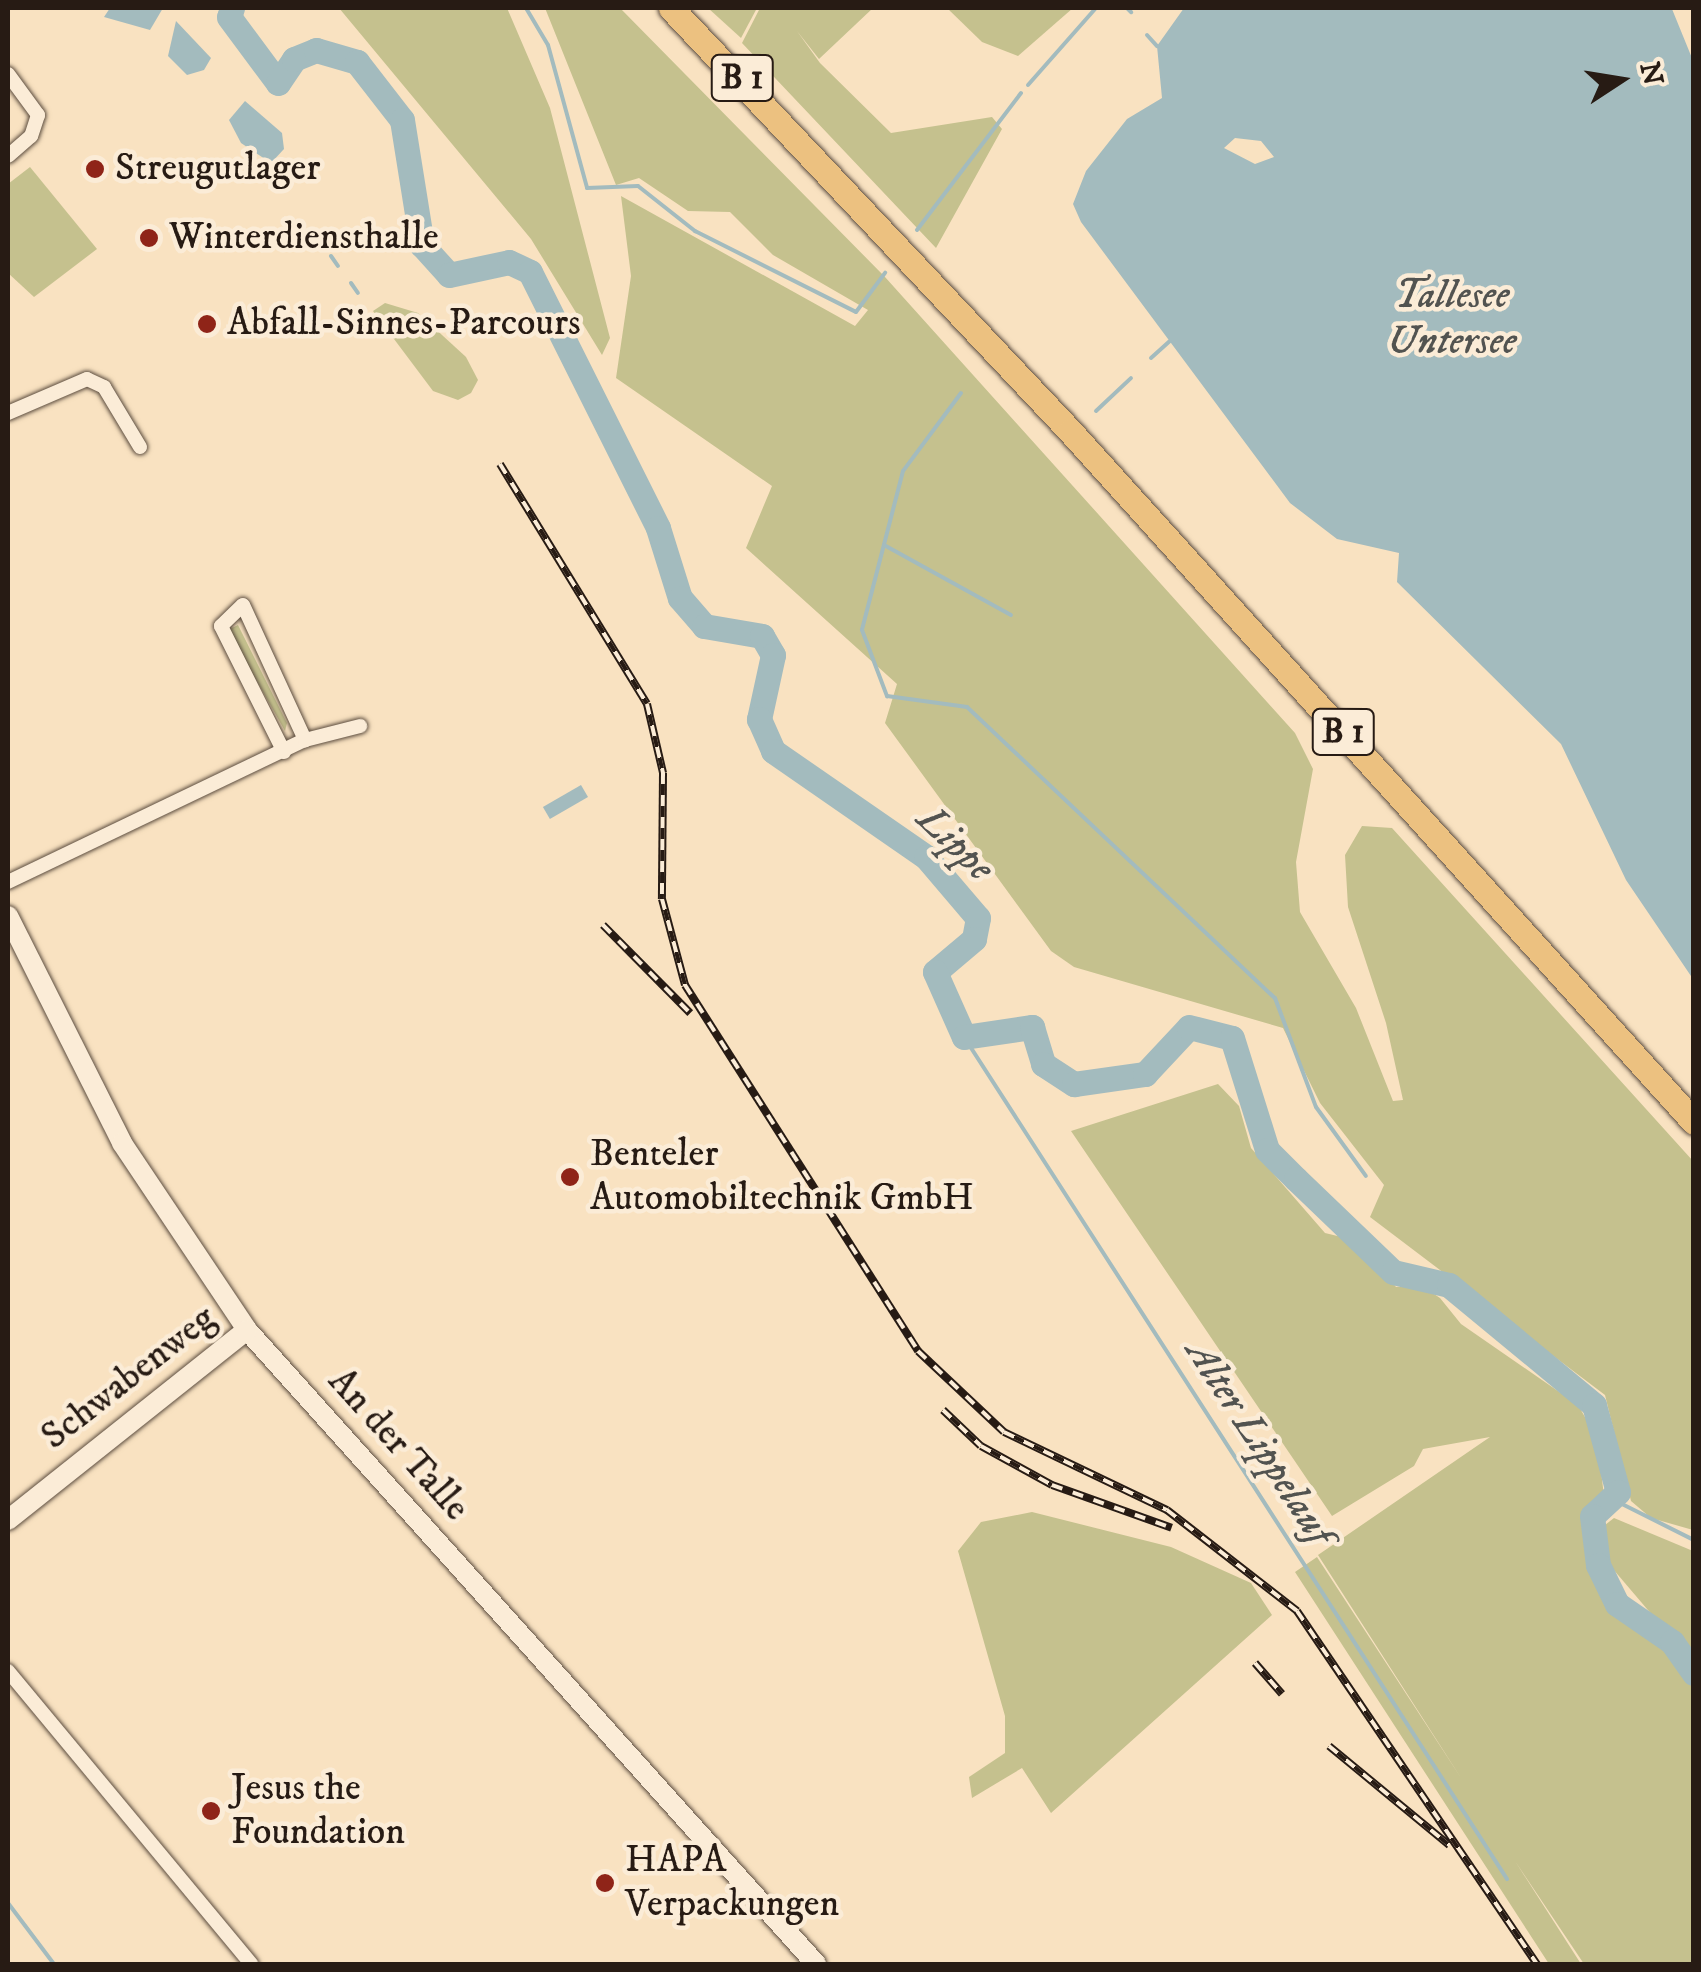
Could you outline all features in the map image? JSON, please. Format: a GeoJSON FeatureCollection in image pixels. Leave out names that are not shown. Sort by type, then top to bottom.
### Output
{"type":"FeatureCollection","features":[{"type":"Feature","properties":{"kind":"highway","name":"B 1"},"geometry":{"type":"LineString","coordinates":[[671,8],[1056,416],[1694,1122]]}},
{"type":"Feature","properties":{"kind":"street"},"geometry":{"type":"LineString","coordinates":[[8,74],[38,115],[32,136],[8,156]]}},
{"type":"Feature","properties":{"kind":"street"},"geometry":{"type":"LineString","coordinates":[[8,413],[87,379],[104,388],[140,446]]}},
{"type":"Feature","properties":{"kind":"street"},"geometry":{"type":"LineString","coordinates":[[284,752],[221,626],[237,608],[305,740]]}},
{"type":"Feature","properties":{"kind":"street"},"geometry":{"type":"LineString","coordinates":[[8,882],[305,740],[360,726]]}},
{"type":"Feature","properties":{"kind":"street","name":"An der Talle"},"geometry":{"type":"LineString","coordinates":[[8,916],[122,1143],[248,1330],[816,1964]]}},
{"type":"Feature","properties":{"kind":"street","name":"Schwabenweg"},"geometry":{"type":"LineString","coordinates":[[8,1520],[248,1330]]}},
{"type":"Feature","properties":{"kind":"street"},"geometry":{"type":"LineString","coordinates":[[8,1672],[250,1964]]}},
{"type":"Feature","properties":{"kind":"shaded area"},"geometry":{"type":"Polygon","coordinates":[[[339,8],[507,8],[550,108],[610,338],[602,355],[531,239],[339,8]]]}},
{"type":"Feature","properties":{"kind":"shaded area"},"geometry":{"type":"Polygon","coordinates":[[[545,8],[620,8],[885,277],[1295,733],[1313,769],[1296,862],[1300,912],[1356,1008],[1393,1101],[1403,1100],[1386,1023],[1348,907],[1345,855],[1362,826],[1392,828],[1693,1161],[1693,1530],[1651,1518],[1631,1501],[1605,1395],[1370,1217],[1384,1185],[1320,1103],[1283,1028],[1074,967],[1051,951],[885,723],[897,684],[746,548],[772,486],[616,378],[631,276],[621,196],[855,326],[868,310],[773,255],[730,212],[688,211],[639,178],[616,185],[545,8]]]}},
{"type":"Feature","properties":{"kind":"shaded area"},"geometry":{"type":"Polygon","coordinates":[[[708,8],[757,8],[741,38],[708,8]]]}},
{"type":"Feature","properties":{"kind":"shaded area"},"geometry":{"type":"Polygon","coordinates":[[[760,8],[873,8],[819,59],[797,31],[820,63],[891,133],[992,117],[1002,129],[936,248],[742,43],[760,8]]]}},
{"type":"Feature","properties":{"kind":"shaded area"},"geometry":{"type":"Polygon","coordinates":[[[947,8],[1073,8],[1018,56],[982,42],[947,8]]]}},
{"type":"Feature","properties":{"kind":"shaded area"},"geometry":{"type":"Polygon","coordinates":[[[30,167],[97,249],[34,297],[8,273],[8,184],[30,167]]]}},
{"type":"Feature","properties":{"kind":"shaded area"},"geometry":{"type":"Polygon","coordinates":[[[385,303],[418,313],[466,357],[478,380],[471,393],[458,400],[433,391],[373,311],[385,303]]]}},
{"type":"Feature","properties":{"kind":"shaded area"},"geometry":{"type":"Polygon","coordinates":[[[238,625],[287,723],[285,731],[228,630],[238,625]]]}},
{"type":"Feature","properties":{"kind":"shaded area"},"geometry":{"type":"Polygon","coordinates":[[[1218,1084],[1239,1106],[1251,1148],[1325,1233],[1358,1241],[1396,1287],[1422,1286],[1440,1298],[1461,1324],[1578,1405],[1597,1438],[1604,1496],[1585,1536],[1590,1566],[1612,1605],[1666,1646],[1693,1681],[1693,1964],[1584,1964],[1515,1861],[1581,1964],[1549,1964],[1295,1572],[1317,1557],[1463,1781],[1318,1555],[1490,1437],[1423,1449],[1414,1466],[1332,1516],[1071,1131],[1218,1084]]]}},
{"type":"Feature","properties":{"kind":"shaded area"},"geometry":{"type":"Polygon","coordinates":[[[1032,1512],[1171,1547],[1251,1583],[1272,1615],[1051,1813],[1022,1768],[972,1798],[969,1777],[1005,1753],[1005,1716],[958,1551],[981,1522],[1032,1512]]]}},
{"type":"Feature","properties":{"kind":"shaded area"},"geometry":{"type":"Polygon","coordinates":[[[1614,1518],[1693,1551],[1693,1663],[1607,1562],[1605,1525],[1614,1518]]]}},
{"type":"Feature","properties":{"kind":"water"},"geometry":{"type":"Polygon","coordinates":[[[110,8],[163,8],[150,30],[104,17],[110,8]]]}},
{"type":"Feature","properties":{"kind":"water","name":"Tallesee Untersee"},"geometry":{"type":"Polygon","coordinates":[[[1184,8],[1672,9],[1694,63],[1693,979],[1626,880],[1561,744],[1397,582],[1399,553],[1337,539],[1290,503],[1081,222],[1073,204],[1086,171],[1127,119],[1162,98],[1157,46],[1184,8]],[[1235,138],[1224,148],[1255,164],[1274,157],[1261,141],[1235,138]]]}},
{"type":"Feature","properties":{"kind":"water"},"geometry":{"type":"Polygon","coordinates":[[[176,21],[211,58],[204,70],[187,75],[168,56],[176,21]]]}},
{"type":"Feature","properties":{"kind":"water"},"geometry":{"type":"Polygon","coordinates":[[[245,101],[282,133],[284,149],[271,163],[241,143],[229,120],[245,101]]]}},
{"type":"Feature","properties":{"kind":"water"},"geometry":{"type":"Polygon","coordinates":[[[581,785],[588,797],[550,819],[543,807],[581,785]]]}},
{"type":"Feature","properties":{"kind":"waterway","name":"Lippe"},"geometry":{"type":"LineString","coordinates":[[232,8],[229,17],[278,83],[294,59],[316,50],[357,62],[402,120],[422,245],[449,275],[509,262],[530,272],[658,528],[680,598],[704,626],[762,636],[773,655],[759,719],[773,751],[926,857],[978,918],[974,939],[935,972],[964,1037],[1032,1027],[1043,1064],[1074,1084],[1145,1074],[1189,1027],[1232,1038],[1267,1150],[1393,1272],[1449,1285],[1594,1405],[1618,1492],[1592,1516],[1598,1565],[1617,1604],[1672,1642],[1694,1673]]}},
{"type":"Feature","properties":{"kind":"waterway"},"geometry":{"type":"LineString","coordinates":[[526,8],[548,45],[587,188],[638,186],[695,231],[856,312],[885,273]]}},
{"type":"Feature","properties":{"kind":"waterway"},"geometry":{"type":"LineString","coordinates":[[1028,85],[1096,8]]}},
{"type":"Feature","properties":{"kind":"waterway"},"geometry":{"type":"LineString","coordinates":[[1127,8],[1131,12]]}},
{"type":"Feature","properties":{"kind":"waterway"},"geometry":{"type":"LineString","coordinates":[[1147,35],[1157,46]]}},
{"type":"Feature","properties":{"kind":"waterway"},"geometry":{"type":"LineString","coordinates":[[917,230],[1021,93]]}},
{"type":"Feature","properties":{"kind":"waterway"},"geometry":{"type":"LineString","coordinates":[[331,256],[338,266]]}},
{"type":"Feature","properties":{"kind":"waterway"},"geometry":{"type":"LineString","coordinates":[[351,283],[358,293]]}},
{"type":"Feature","properties":{"kind":"waterway"},"geometry":{"type":"LineString","coordinates":[[1151,358],[1170,341]]}},
{"type":"Feature","properties":{"kind":"waterway"},"geometry":{"type":"LineString","coordinates":[[1096,411],[1131,378]]}},
{"type":"Feature","properties":{"kind":"waterway"},"geometry":{"type":"LineString","coordinates":[[961,393],[903,471],[862,630],[887,696],[967,707],[1275,998],[1316,1107],[1366,1176]]}},
{"type":"Feature","properties":{"kind":"waterway"},"geometry":{"type":"LineString","coordinates":[[884,545],[1011,615]]}},
{"type":"Feature","properties":{"kind":"waterway","name":"Alter Lippelauf"},"geometry":{"type":"LineString","coordinates":[[964,1037],[1507,1879]]}},
{"type":"Feature","properties":{"kind":"waterway"},"geometry":{"type":"LineString","coordinates":[[1614,1500],[1694,1540]]}},
{"type":"Feature","properties":{"kind":"waterway"},"geometry":{"type":"LineString","coordinates":[[8,1903],[54,1964]]}},
{"type":"Feature","properties":{"kind":"railway"},"geometry":{"type":"LineString","coordinates":[[500,464],[647,704],[663,773],[662,899],[685,985],[918,1351],[1004,1432],[1167,1510],[1297,1611],[1537,1964]]}},
{"type":"Feature","properties":{"kind":"railway"},"geometry":{"type":"LineString","coordinates":[[603,925],[690,1013]]}},
{"type":"Feature","properties":{"kind":"railway"},"geometry":{"type":"LineString","coordinates":[[943,1410],[981,1446],[1052,1485],[1172,1528]]}},
{"type":"Feature","properties":{"kind":"railway"},"geometry":{"type":"LineString","coordinates":[[1255,1663],[1282,1694]]}},
{"type":"Feature","properties":{"kind":"railway"},"geometry":{"type":"LineString","coordinates":[[1329,1746],[1449,1845]]}},
{"type":"Feature","properties":{"kind":"place","name":"Streugutlager"},"geometry":{"type":"Point","coordinates":[95,169]}},
{"type":"Feature","properties":{"kind":"place","name":"Winterdiensthalle"},"geometry":{"type":"Point","coordinates":[149,238]}},
{"type":"Feature","properties":{"kind":"place","name":"Abfall-Sinnes-Parcours"},"geometry":{"type":"Point","coordinates":[207,324]}},
{"type":"Feature","properties":{"kind":"place","name":"Benteler Automobiltechnik GmbH"},"geometry":{"type":"Point","coordinates":[570,1177]}},
{"type":"Feature","properties":{"kind":"place","name":"Jesus the Foundation"},"geometry":{"type":"Point","coordinates":[211,1811]}},
{"type":"Feature","properties":{"kind":"place","name":"HAPA Verpackungen"},"geometry":{"type":"Point","coordinates":[605,1883]}}]}
